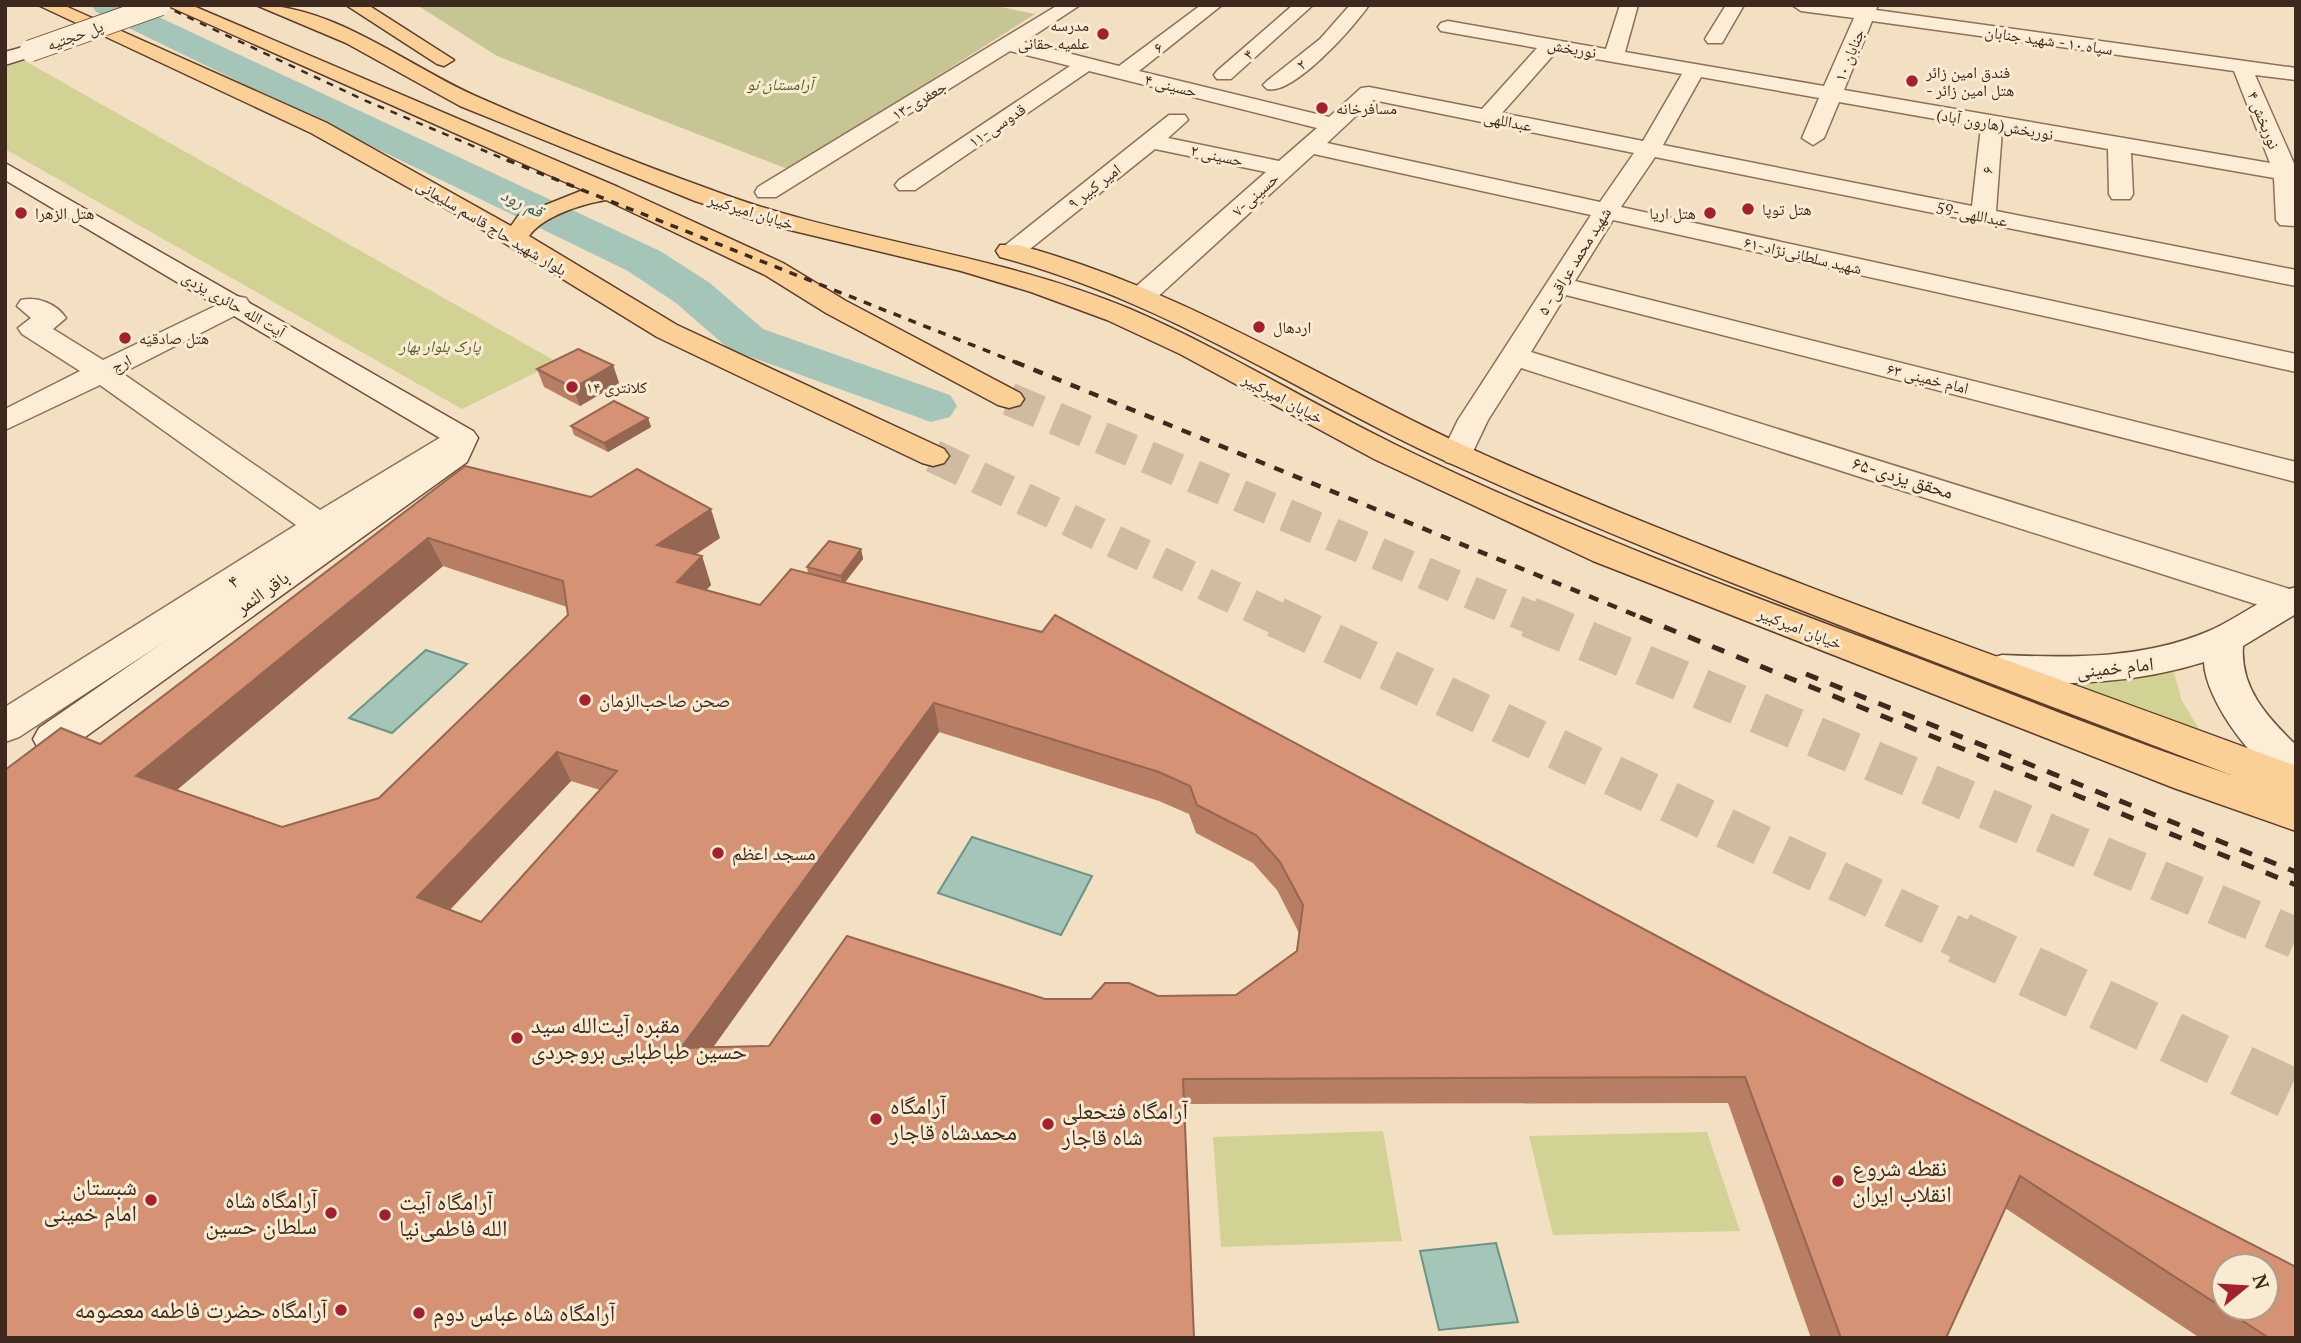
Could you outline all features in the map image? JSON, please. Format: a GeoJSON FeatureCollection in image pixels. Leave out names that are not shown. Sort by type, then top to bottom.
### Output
{"type":"FeatureCollection","features":[{"type":"Feature","properties":{"kind":"main road","name":"بلوار شهید حاج قاسم سلیمانی"},"geometry":{"type":"LineString","coordinates":[[47,5],[319,128],[479,217],[517,224],[667,331],[933,456]]}},
{"type":"Feature","properties":{"kind":"main road"},"geometry":{"type":"LineString","coordinates":[[175,5],[576,188],[609,192],[774,269],[836,307],[1009,399]]}},
{"type":"Feature","properties":{"kind":"main road","name":"خیابان امیرکبیر"},"geometry":{"type":"LineString","coordinates":[[265,5],[353,39],[468,101],[704,196],[778,220],[969,265],[1041,286],[1117,314],[1190,348],[1376,448],[1525,519],[1605,553],[2247,781],[2296,783]]}},
{"type":"Feature","properties":{"kind":"main road"},"geometry":{"type":"LineString","coordinates":[[295,5],[353,39]]}},
{"type":"Feature","properties":{"kind":"main road","name":"خیابان امیرکبیر"},"geometry":{"type":"LineString","coordinates":[[355,5],[496,89],[628,147],[766,192],[1070,267],[1142,296],[1272,358],[1365,410],[1457,455],[1620,527],[2002,669],[2247,781],[2296,814]]}},
{"type":"Feature","properties":{"kind":"main road"},"geometry":{"type":"LineString","coordinates":[[517,224],[576,188]]}},
{"type":"Feature","properties":{"kind":"street","name":"پل حجتیه"},"geometry":{"type":"LineString","coordinates":[[14,52],[138,5]]}},
{"type":"Feature","properties":{"kind":"street","name":"پل حجتیه"},"geometry":{"type":"LineString","coordinates":[[14,52],[160,5]]}},
{"type":"Feature","properties":{"kind":"street","name":"جعفری-۱۳"},"geometry":{"type":"LineString","coordinates":[[766,192],[1010,45],[1071,5]]}},
{"type":"Feature","properties":{"kind":"street","name":"۶"},"geometry":{"type":"LineString","coordinates":[[1123,73],[1213,5]]}},
{"type":"Feature","properties":{"kind":"street","name":"۴"},"geometry":{"type":"LineString","coordinates":[[1224,75],[1304,5]]}},
{"type":"Feature","properties":{"kind":"street","name":"۲"},"geometry":{"type":"LineString","coordinates":[[1274,85],[1327,43],[1360,5]]}},
{"type":"Feature","properties":{"kind":"street"},"geometry":{"type":"LineString","coordinates":[[1614,56],[1629,5]]}},
{"type":"Feature","properties":{"kind":"street"},"geometry":{"type":"LineString","coordinates":[[1715,39],[1735,5]]}},
{"type":"Feature","properties":{"kind":"street","name":"سپاه ۱۰ - شهید جنابان"},"geometry":{"type":"LineString","coordinates":[[1801,5],[1868,10],[2296,74]]}},
{"type":"Feature","properties":{"kind":"street","name":"جنابان ۱۰"},"geometry":{"type":"LineString","coordinates":[[1813,138],[1868,10]]}},
{"type":"Feature","properties":{"kind":"street","name":"نوربخش"},"geometry":{"type":"LineString","coordinates":[[1448,27],[1695,70]]}},
{"type":"Feature","properties":{"kind":"street"},"geometry":{"type":"LineString","coordinates":[[1488,116],[1551,44]]}},
{"type":"Feature","properties":{"kind":"street","name":"حسینی ۴"},"geometry":{"type":"LineString","coordinates":[[1010,45],[1332,125]]}},
{"type":"Feature","properties":{"kind":"street","name":"قدوسی-۱۱"},"geometry":{"type":"LineString","coordinates":[[907,185],[1086,64]]}},
{"type":"Feature","properties":{"kind":"street","name":"نوربخش ۴"},"geometry":{"type":"LineString","coordinates":[[2242,67],[2291,174],[2289,220]]}},
{"type":"Feature","properties":{"kind":"street","name":"نوربخش(هارون آباد)"},"geometry":{"type":"LineString","coordinates":[[1695,70],[2291,174]]}},
{"type":"Feature","properties":{"kind":"street","name":"شهید محمد عراقی- ۵"},"geometry":{"type":"LineString","coordinates":[[1457,455],[1473,421],[1648,149],[1695,70]]}},
{"type":"Feature","properties":{"kind":"street","name":"عبداللهی"},"geometry":{"type":"LineString","coordinates":[[1368,93],[1648,149]]}},
{"type":"Feature","properties":{"kind":"street","name":"حسینی-۷"},"geometry":{"type":"LineString","coordinates":[[1142,296],[1368,93]]}},
{"type":"Feature","properties":{"kind":"street","name":"امیر کبیر ۹"},"geometry":{"type":"LineString","coordinates":[[1011,251],[1177,120]]}},
{"type":"Feature","properties":{"kind":"street","name":"۶"},"geometry":{"type":"LineString","coordinates":[[1983,216],[1992,123]]}},
{"type":"Feature","properties":{"kind":"street","name":"حسینی ۲"},"geometry":{"type":"LineString","coordinates":[[1151,141],[1283,169]]}},
{"type":"Feature","properties":{"kind":"street"},"geometry":{"type":"LineString","coordinates":[[2119,145],[2121,194]]}},
{"type":"Feature","properties":{"kind":"street","name":"شهید سلطانی‌نژاد-۶۱"},"geometry":{"type":"LineString","coordinates":[[1310,146],[2296,363]]}},
{"type":"Feature","properties":{"kind":"street","name":"عبداللهی-59"},"geometry":{"type":"LineString","coordinates":[[1648,149],[2296,278]]}},
{"type":"Feature","properties":{"kind":"street","name":"آیت الله‌ حائری‌ یزدی"},"geometry":{"type":"LineString","coordinates":[[5,170],[462,438]]}},
{"type":"Feature","properties":{"kind":"street","name":"امام خمینی ۶۳"},"geometry":{"type":"LineString","coordinates":[[1560,285],[2296,472]]}},
{"type":"Feature","properties":{"kind":"street","name":"ارج"},"geometry":{"type":"LineString","coordinates":[[5,421],[236,304]]}},
{"type":"Feature","properties":{"kind":"street"},"geometry":{"type":"LineString","coordinates":[[31,306],[52,318],[32,328],[102,372],[319,525]]}},
{"type":"Feature","properties":{"kind":"street","name":"محقق یزدی-۶۵"},"geometry":{"type":"LineString","coordinates":[[1514,356],[2293,601]]}},
{"type":"Feature","properties":{"kind":"street","name":"۴"},"geometry":{"type":"LineString","coordinates":[[27,742],[319,525],[462,438]]}},
{"type":"Feature","properties":{"kind":"street","name":"باقر النمر"},"geometry":{"type":"LineString","coordinates":[[27,742],[456,455],[462,438]]}},
{"type":"Feature","properties":{"kind":"street","name":"امام خمینی"},"geometry":{"type":"LineString","coordinates":[[2002,669],[2089,672],[2165,662],[2224,639],[2293,601]]}},
{"type":"Feature","properties":{"kind":"street"},"geometry":{"type":"LineString","coordinates":[[2224,639],[2223,670],[2239,707],[2272,747],[2296,770]]}},
{"type":"Feature","properties":{"kind":"green space","name":"آرامستان نو"},"geometry":{"type":"Polygon","coordinates":[[[417,5],[990,5],[1035,14],[790,170],[497,56],[417,5]]]}},
{"type":"Feature","properties":{"kind":"green space","name":"پارک بلوار بهار"},"geometry":{"type":"Polygon","coordinates":[[[25,61],[557,362],[462,409],[5,149],[5,67],[25,61]]]}},
{"type":"Feature","properties":{"kind":"green space"},"geometry":{"type":"Polygon","coordinates":[[[2172,666],[2182,701],[2202,734],[2067,681],[2125,680],[2172,666]]]}},
{"type":"Feature","properties":{"kind":"green space"},"geometry":{"type":"Polygon","coordinates":[[[1383,1131],[1402,1241],[1221,1247],[1213,1137],[1383,1131]]]}},
{"type":"Feature","properties":{"kind":"green space"},"geometry":{"type":"Polygon","coordinates":[[[1707,1132],[1740,1231],[1553,1235],[1529,1136],[1707,1132]]]}},
{"type":"Feature","properties":{"kind":"shaded area"},"geometry":{"type":"Polygon","coordinates":[[[426,650],[467,664],[392,733],[349,718],[426,650]]]}},
{"type":"Feature","properties":{"kind":"shaded area"},"geometry":{"type":"Polygon","coordinates":[[[972,837],[1092,876],[1061,935],[938,893],[972,837]]]}},
{"type":"Feature","properties":{"kind":"shaded area"},"geometry":{"type":"Polygon","coordinates":[[[1496,1243],[1518,1322],[1439,1330],[1420,1251],[1496,1243]]]}},
{"type":"Feature","properties":{"kind":"building"},"geometry":{"type":"Polygon","coordinates":[[[578,349],[613,365],[573,388],[537,369],[578,349]]]}},
{"type":"Feature","properties":{"kind":"building"},"geometry":{"type":"Polygon","coordinates":[[[614,401],[648,418],[604,443],[571,426],[614,401]]]}},
{"type":"Feature","properties":{"kind":"building"},"geometry":{"type":"Polygon","coordinates":[[[465,466],[591,497],[637,469],[711,509],[657,545],[702,556],[677,582],[760,605],[791,569],[1042,632],[1055,615],[1758,990],[2267,1252],[2210,1252],[2210,1300],[2020,1176],[1946,1338],[1841,1338],[1745,1077],[1183,1079],[1194,1338],[5,1338],[5,770],[61,728],[100,744],[465,466]],[[428,538],[136,776],[282,827],[379,798],[568,615],[563,581],[428,538]],[[934,703],[681,1048],[769,1046],[847,936],[1045,999],[1091,999],[1105,983],[1129,983],[1158,996],[1236,995],[1297,951],[1303,905],[1280,862],[1256,835],[1197,805],[1190,786],[1159,772],[934,703]],[[557,752],[417,897],[481,922],[617,771],[557,752]]]}},
{"type":"Feature","properties":{"kind":"building"},"geometry":{"type":"Polygon","coordinates":[[[829,541],[861,549],[841,576],[807,567],[829,541]]]}},
{"type":"Feature","properties":{"kind":"building"},"geometry":{"type":"Polygon","coordinates":[[[2280,1259],[2296,1267],[2296,1338],[2269,1338],[2244,1322],[2280,1322],[2280,1259]]]}},
{"type":"Feature","properties":{"kind":"waterway","name":"قم رود"},"geometry":{"type":"LineString","coordinates":[[107,5],[644,261],[693,293],[746,339],[931,406]]}},
{"type":"Feature","properties":{"kind":"tunnel"},"geometry":{"type":"LineString","coordinates":[[1009,399],[1534,619]]}},
{"type":"Feature","properties":{"kind":"tunnel"},"geometry":{"type":"LineString","coordinates":[[933,456],[1279,619]]}},
{"type":"Feature","properties":{"kind":"tunnel"},"geometry":{"type":"LineString","coordinates":[[1276,617],[1963,940]]}},
{"type":"Feature","properties":{"kind":"tunnel"},"geometry":{"type":"LineString","coordinates":[[1529,617],[2296,938]]}},
{"type":"Feature","properties":{"kind":"tunnel"},"geometry":{"type":"LineString","coordinates":[[1959,938],[2296,1096]]}},
{"type":"Feature","properties":{"kind":"railway"},"geometry":{"type":"LineString","coordinates":[[162,5],[364,100],[511,162]]}},
{"type":"Feature","properties":{"kind":"railway"},"geometry":{"type":"LineString","coordinates":[[507,160],[1016,362]]}},
{"type":"Feature","properties":{"kind":"railway"},"geometry":{"type":"LineString","coordinates":[[1016,362],[1020,364]]}},
{"type":"Feature","properties":{"kind":"railway"},"geometry":{"type":"LineString","coordinates":[[1016,362],[1645,619]]}},
{"type":"Feature","properties":{"kind":"railway"},"geometry":{"type":"LineString","coordinates":[[1640,617],[2296,885]]}},
{"type":"Feature","properties":{"kind":"railway"},"geometry":{"type":"LineString","coordinates":[[1806,674],[2296,872]]}},
{"type":"Feature","properties":{"kind":"place","name":"مدرسه علمیه حقانی"},"geometry":{"type":"Point","coordinates":[1103,34]}},
{"type":"Feature","properties":{"kind":"place","name":"فندق امین زائر - هتل امین زائر"},"geometry":{"type":"Point","coordinates":[1912,81]}},
{"type":"Feature","properties":{"kind":"place","name":"مسافرخانه"},"geometry":{"type":"Point","coordinates":[1322,108]}},
{"type":"Feature","properties":{"kind":"place","name":"هتل توپا"},"geometry":{"type":"Point","coordinates":[1748,209]}},
{"type":"Feature","properties":{"kind":"place","name":"هتل الزهرا"},"geometry":{"type":"Point","coordinates":[21,213]}},
{"type":"Feature","properties":{"kind":"place","name":"هتل اریا"},"geometry":{"type":"Point","coordinates":[1710,213]}},
{"type":"Feature","properties":{"kind":"place","name":"اردهال"},"geometry":{"type":"Point","coordinates":[1259,327]}},
{"type":"Feature","properties":{"kind":"place","name":"هتل صادقیه"},"geometry":{"type":"Point","coordinates":[125,338]}},
{"type":"Feature","properties":{"kind":"place","name":"کلانتری ۱۴"},"geometry":{"type":"Point","coordinates":[572,387]}},
{"type":"Feature","properties":{"kind":"place","name":"صحن صاحب‌الزمان"},"geometry":{"type":"Point","coordinates":[585,700]}},
{"type":"Feature","properties":{"kind":"place","name":"مسجد اعظم"},"geometry":{"type":"Point","coordinates":[718,853]}},
{"type":"Feature","properties":{"kind":"place","name":"مقبره آیت‌الله سید حسین طباطبایی بروجردی"},"geometry":{"type":"Point","coordinates":[517,1038]}},
{"type":"Feature","properties":{"kind":"place","name":"آرامگاه محمدشاه قاجار"},"geometry":{"type":"Point","coordinates":[876,1119]}},
{"type":"Feature","properties":{"kind":"place","name":"آرامگاه فتحعلی شاه قاجار"},"geometry":{"type":"Point","coordinates":[1048,1124]}},
{"type":"Feature","properties":{"kind":"place","name":"نقطه شروع انقلاب ایران"},"geometry":{"type":"Point","coordinates":[1838,1181]}},
{"type":"Feature","properties":{"kind":"place","name":"شبستان امام خمینی"},"geometry":{"type":"Point","coordinates":[151,1200]}},
{"type":"Feature","properties":{"kind":"place","name":"آرامگاه شاه سلطان حسین"},"geometry":{"type":"Point","coordinates":[331,1213]}},
{"type":"Feature","properties":{"kind":"place","name":"آرامگاه آیت الله فاطمی‌نیا"},"geometry":{"type":"Point","coordinates":[385,1215]}},
{"type":"Feature","properties":{"kind":"place","name":"آرامگاه حضرت فاطمه معصومه"},"geometry":{"type":"Point","coordinates":[341,1310]}},
{"type":"Feature","properties":{"kind":"place","name":"آرامگاه شاه عباس دوم"},"geometry":{"type":"Point","coordinates":[419,1313]}}]}
